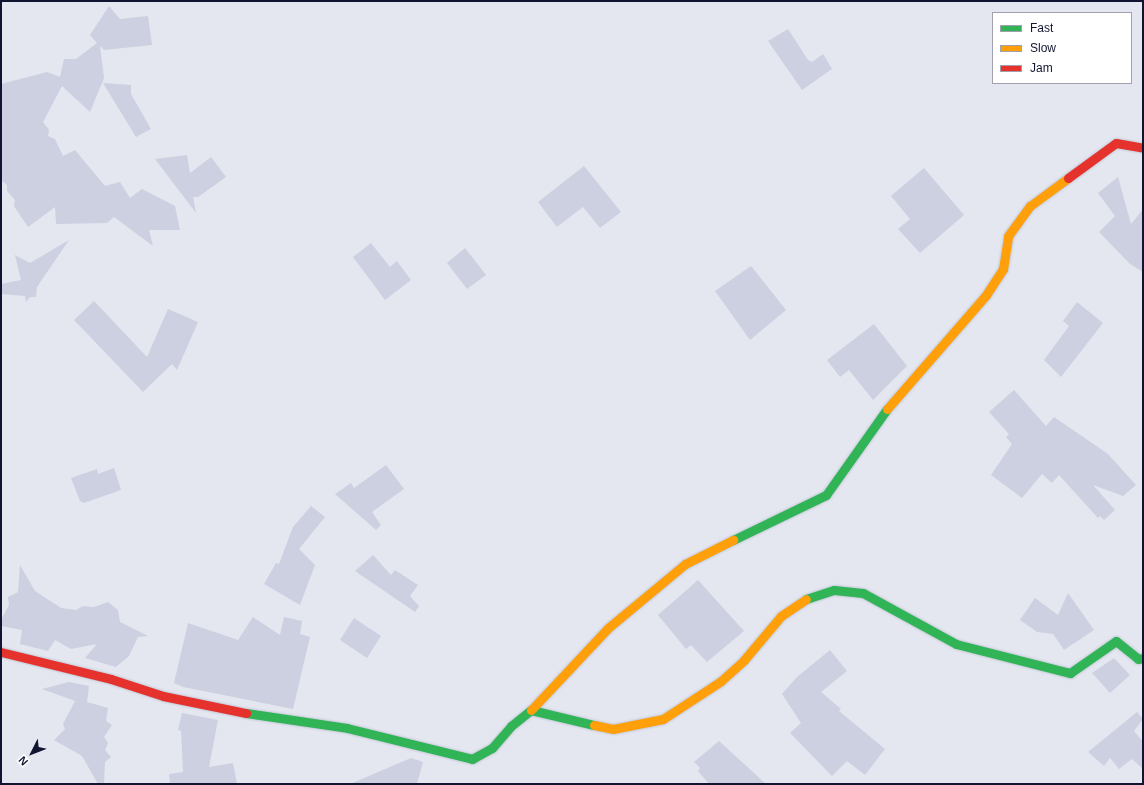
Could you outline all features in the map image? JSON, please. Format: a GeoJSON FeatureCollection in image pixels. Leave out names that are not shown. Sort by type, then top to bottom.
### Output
{"type":"FeatureCollection","features":[{"type":"Feature","properties":{"kind":"street"},"geometry":{"type":"LineString","coordinates":[[1,652],[111,679],[163,696],[281,720],[347,728],[472,759],[492,748],[511,726],[532,710],[608,628],[685,564],[826,495],[873,425],[986,296],[1003,269],[1008,236],[1030,206],[1116,143],[1143,148]]}},
{"type":"Feature","properties":{"kind":"street"},"geometry":{"type":"LineString","coordinates":[[532,710],[548,716],[612,729],[663,719],[721,681],[744,660],[781,616],[805,599],[834,590],[863,593],[956,644],[1070,673],[1116,641],[1138,659],[1143,658]]}},
{"type":"Feature","properties":{"kind":"building"},"geometry":{"type":"Polygon","coordinates":[[[109,6],[120,19],[148,16],[152,45],[104,50],[100,46],[104,78],[90,112],[62,86],[43,122],[49,130],[48,136],[55,139],[63,156],[75,150],[105,186],[120,182],[130,198],[142,189],[175,206],[180,230],[149,230],[153,246],[114,217],[107,223],[56,224],[55,207],[28,227],[14,206],[15,200],[7,191],[7,185],[1,180],[1,84],[47,72],[60,77],[64,59],[76,59],[97,43],[90,35],[109,6]]]}},
{"type":"Feature","properties":{"kind":"building"},"geometry":{"type":"Polygon","coordinates":[[[788,29],[808,60],[812,62],[823,54],[832,69],[802,90],[768,41],[788,29]]]}},
{"type":"Feature","properties":{"kind":"building"},"geometry":{"type":"Polygon","coordinates":[[[103,83],[131,85],[131,94],[151,129],[136,137],[103,83]]]}},
{"type":"Feature","properties":{"kind":"building"},"geometry":{"type":"Polygon","coordinates":[[[187,155],[190,173],[211,157],[226,177],[198,197],[193,197],[196,213],[155,159],[187,155]]]}},
{"type":"Feature","properties":{"kind":"building"},"geometry":{"type":"Polygon","coordinates":[[[584,166],[621,212],[600,228],[583,207],[557,227],[538,202],[584,166]]]}},
{"type":"Feature","properties":{"kind":"building"},"geometry":{"type":"Polygon","coordinates":[[[924,168],[964,215],[920,253],[898,229],[910,219],[891,196],[924,168]]]}},
{"type":"Feature","properties":{"kind":"building"},"geometry":{"type":"Polygon","coordinates":[[[1118,177],[1131,224],[1143,209],[1143,272],[1130,264],[1099,232],[1115,216],[1098,193],[1118,177]]]}},
{"type":"Feature","properties":{"kind":"building"},"geometry":{"type":"Polygon","coordinates":[[[69,240],[37,287],[36,297],[30,297],[26,302],[25,296],[1,294],[1,284],[21,280],[15,255],[30,263],[69,240]]]}},
{"type":"Feature","properties":{"kind":"building"},"geometry":{"type":"Polygon","coordinates":[[[371,243],[390,267],[397,261],[411,280],[385,300],[353,257],[371,243]]]}},
{"type":"Feature","properties":{"kind":"building"},"geometry":{"type":"Polygon","coordinates":[[[465,248],[486,275],[467,289],[447,263],[465,248]]]}},
{"type":"Feature","properties":{"kind":"building"},"geometry":{"type":"Polygon","coordinates":[[[751,266],[786,310],[750,340],[715,291],[751,266]]]}},
{"type":"Feature","properties":{"kind":"building"},"geometry":{"type":"Polygon","coordinates":[[[94,301],[147,357],[168,309],[198,322],[177,370],[172,364],[143,392],[74,320],[94,301]]]}},
{"type":"Feature","properties":{"kind":"building"},"geometry":{"type":"Polygon","coordinates":[[[1077,302],[1103,323],[1061,377],[1044,360],[1069,326],[1063,321],[1077,302]]]}},
{"type":"Feature","properties":{"kind":"building"},"geometry":{"type":"Polygon","coordinates":[[[874,324],[907,366],[873,400],[849,370],[840,377],[827,360],[874,324]]]}},
{"type":"Feature","properties":{"kind":"building"},"geometry":{"type":"Polygon","coordinates":[[[1014,390],[1046,426],[1054,417],[1108,454],[1136,485],[1123,496],[1093,485],[1115,510],[1104,520],[1100,516],[1098,518],[1059,475],[1052,483],[1042,474],[1022,498],[991,475],[1012,444],[1006,437],[1009,434],[989,412],[1014,390]]]}},
{"type":"Feature","properties":{"kind":"building"},"geometry":{"type":"Polygon","coordinates":[[[386,465],[404,489],[372,512],[381,525],[376,530],[335,494],[351,483],[354,488],[386,465]]]}},
{"type":"Feature","properties":{"kind":"building"},"geometry":{"type":"Polygon","coordinates":[[[114,468],[121,490],[84,503],[80,501],[71,478],[97,469],[98,474],[114,468]]]}},
{"type":"Feature","properties":{"kind":"building"},"geometry":{"type":"Polygon","coordinates":[[[311,506],[325,517],[299,549],[315,565],[300,605],[264,584],[276,563],[279,564],[293,527],[311,506]]]}},
{"type":"Feature","properties":{"kind":"building"},"geometry":{"type":"Polygon","coordinates":[[[373,555],[391,575],[395,570],[418,585],[410,596],[419,606],[415,612],[355,571],[373,555]]]}},
{"type":"Feature","properties":{"kind":"building"},"geometry":{"type":"Polygon","coordinates":[[[20,565],[35,591],[61,608],[76,610],[83,606],[94,607],[108,602],[118,610],[120,622],[148,636],[138,637],[129,656],[116,667],[85,658],[97,644],[71,649],[55,640],[48,651],[20,644],[22,630],[1,626],[1,620],[9,605],[8,597],[18,592],[20,565]]]}},
{"type":"Feature","properties":{"kind":"building"},"geometry":{"type":"Polygon","coordinates":[[[698,580],[744,631],[707,662],[691,645],[686,649],[658,615],[698,580]]]}},
{"type":"Feature","properties":{"kind":"building"},"geometry":{"type":"Polygon","coordinates":[[[1068,593],[1094,630],[1064,650],[1053,634],[1037,632],[1020,620],[1035,598],[1058,615],[1068,593]]]}},
{"type":"Feature","properties":{"kind":"building"},"geometry":{"type":"Polygon","coordinates":[[[253,617],[280,635],[284,617],[302,621],[300,634],[310,637],[293,709],[183,687],[174,683],[188,623],[238,640],[253,617]]]}},
{"type":"Feature","properties":{"kind":"building"},"geometry":{"type":"Polygon","coordinates":[[[354,618],[381,636],[367,658],[340,640],[354,618]]]}},
{"type":"Feature","properties":{"kind":"building"},"geometry":{"type":"Polygon","coordinates":[[[830,650],[847,671],[821,692],[841,709],[839,711],[885,749],[865,775],[847,761],[832,776],[790,733],[801,723],[782,694],[797,677],[830,650]]]}},
{"type":"Feature","properties":{"kind":"building"},"geometry":{"type":"Polygon","coordinates":[[[1114,658],[1130,675],[1110,693],[1092,673],[1114,658]]]}},
{"type":"Feature","properties":{"kind":"building"},"geometry":{"type":"Polygon","coordinates":[[[69,682],[89,686],[87,702],[108,708],[106,721],[112,725],[104,737],[108,743],[105,750],[111,757],[105,762],[104,784],[98,784],[82,756],[54,740],[65,729],[63,724],[75,701],[42,689],[69,682]]]}},
{"type":"Feature","properties":{"kind":"building"},"geometry":{"type":"Polygon","coordinates":[[[1137,712],[1143,719],[1134,731],[1143,742],[1143,769],[1132,759],[1119,769],[1110,758],[1104,766],[1088,752],[1137,712]]]}},
{"type":"Feature","properties":{"kind":"building"},"geometry":{"type":"Polygon","coordinates":[[[182,713],[218,720],[209,767],[233,763],[237,784],[170,784],[169,774],[183,772],[181,731],[178,730],[182,713]]]}},
{"type":"Feature","properties":{"kind":"building"},"geometry":{"type":"Polygon","coordinates":[[[719,741],[766,784],[709,784],[698,771],[700,768],[694,762],[719,741]]]}},
{"type":"Feature","properties":{"kind":"building"},"geometry":{"type":"Polygon","coordinates":[[[411,758],[423,762],[417,784],[350,784],[411,758]]]}},
{"type":"Feature","properties":{"kind":"traffic: fast"},"geometry":{"type":"LineString","coordinates":[[733,540],[826,495],[887,409]]}},
{"type":"Feature","properties":{"kind":"traffic: fast"},"geometry":{"type":"LineString","coordinates":[[806,599],[834,590],[863,593],[956,644],[1070,673],[1116,641],[1138,659],[1143,658]]}},
{"type":"Feature","properties":{"kind":"traffic: fast"},"geometry":{"type":"LineString","coordinates":[[246,713],[347,728],[472,759],[492,748],[511,726],[531,710],[594,725]]}},
{"type":"Feature","properties":{"kind":"traffic: slow"},"geometry":{"type":"LineString","coordinates":[[887,409],[986,295],[1003,269],[1008,236],[1030,206],[1068,178]]}},
{"type":"Feature","properties":{"kind":"traffic: slow"},"geometry":{"type":"LineString","coordinates":[[531,710],[608,628],[685,564],[733,540]]}},
{"type":"Feature","properties":{"kind":"traffic: slow"},"geometry":{"type":"LineString","coordinates":[[594,725],[613,729],[663,719],[721,681],[744,660],[781,616],[806,599]]}},
{"type":"Feature","properties":{"kind":"traffic: jam"},"geometry":{"type":"LineString","coordinates":[[1068,178],[1116,143],[1143,148]]}},
{"type":"Feature","properties":{"kind":"traffic: jam"},"geometry":{"type":"LineString","coordinates":[[1,652],[111,679],[163,696],[246,713]]}}]}
